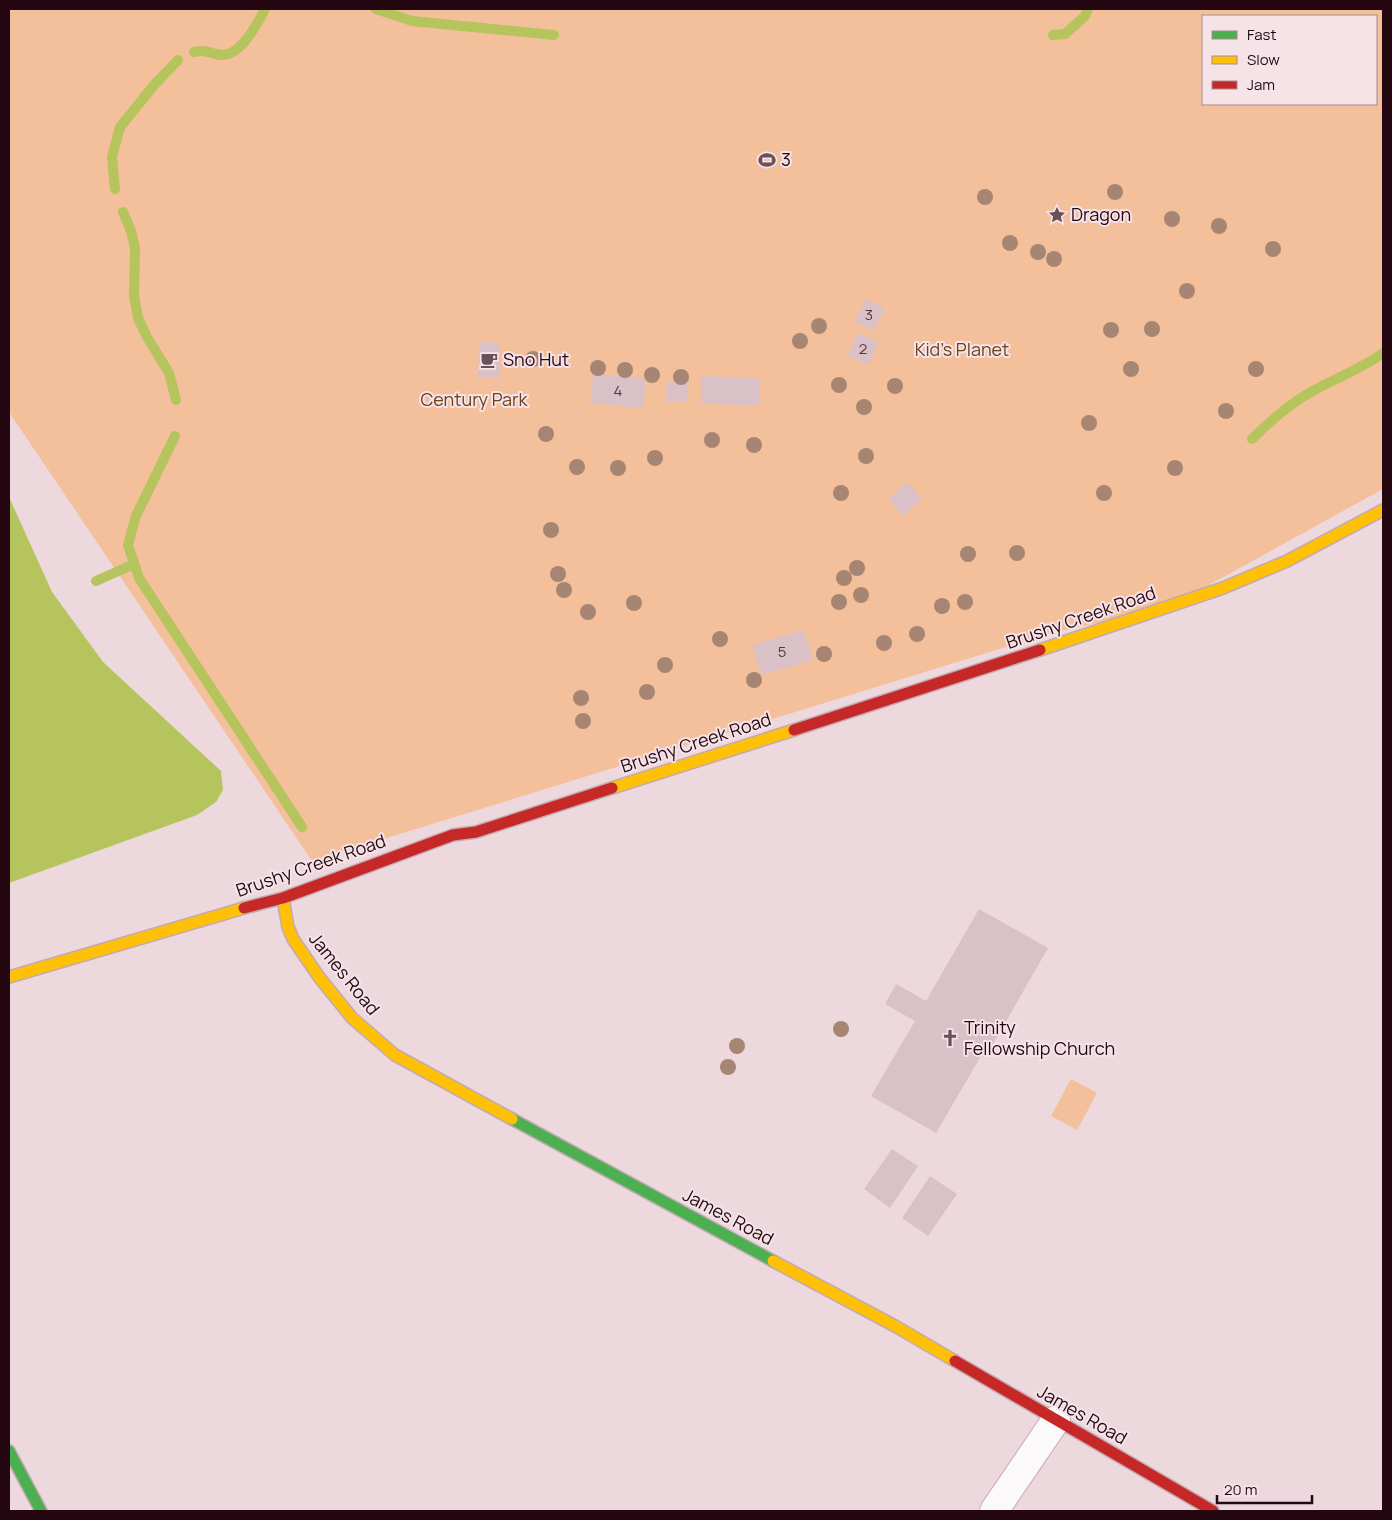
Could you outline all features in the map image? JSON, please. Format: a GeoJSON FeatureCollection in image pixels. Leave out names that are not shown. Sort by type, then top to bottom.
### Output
{"type":"FeatureCollection","features":[{"type":"Feature","properties":{"kind":"street","name":"Brushy Creek Road"},"geometry":{"type":"LineString","coordinates":[[9,977],[283,898],[453,836],[476,832],[1066,642],[1223,588],[1287,560],[1383,510]]}},
{"type":"Feature","properties":{"kind":"street","name":"James Road"},"geometry":{"type":"LineString","coordinates":[[283,898],[288,927],[293,939],[319,977],[352,1018],[395,1055],[895,1326],[1213,1511]]}},
{"type":"Feature","properties":{"kind":"street"},"geometry":{"type":"LineString","coordinates":[[994,1511],[1056,1420]]}},
{"type":"Feature","properties":{"kind":"street"},"geometry":{"type":"LineString","coordinates":[[9,1452],[41,1511]]}},
{"type":"Feature","properties":{"kind":"green space","name":"Century Park"},"geometry":{"type":"Polygon","coordinates":[[[9,9],[1383,9],[1383,489],[1167,608],[1051,633],[312,861],[9,412],[9,9]]]}},
{"type":"Feature","properties":{"kind":"green space"},"geometry":{"type":"Polygon","coordinates":[[[1071,1079],[1097,1093],[1077,1130],[1051,1116],[1071,1079]]]}},
{"type":"Feature","properties":{"kind":"shaded area"},"geometry":{"type":"Polygon","coordinates":[[[9,497],[52,592],[103,662],[221,771],[223,790],[216,802],[197,815],[9,883],[9,497]]]}},
{"type":"Feature","properties":{"kind":"building"},"geometry":{"type":"Polygon","coordinates":[[[866,299],[885,308],[873,331],[854,322],[866,299]]]}},
{"type":"Feature","properties":{"kind":"building"},"geometry":{"type":"Polygon","coordinates":[[[857,333],[878,341],[869,365],[848,357],[857,333]]]}},
{"type":"Feature","properties":{"kind":"building","name":"Sno Hut"},"geometry":{"type":"Polygon","coordinates":[[[479,342],[500,343],[499,378],[478,378],[479,342]]]}},
{"type":"Feature","properties":{"kind":"building"},"geometry":{"type":"Polygon","coordinates":[[[593,374],[646,379],[643,408],[590,403],[593,374]]]}},
{"type":"Feature","properties":{"kind":"building"},"geometry":{"type":"Polygon","coordinates":[[[701,376],[760,378],[760,406],[701,403],[701,376]]]}},
{"type":"Feature","properties":{"kind":"building"},"geometry":{"type":"Polygon","coordinates":[[[667,382],[688,382],[688,402],[666,401],[667,382]]]}},
{"type":"Feature","properties":{"kind":"building"},"geometry":{"type":"Polygon","coordinates":[[[907,482],[922,499],[903,516],[889,499],[907,482]]]}},
{"type":"Feature","properties":{"kind":"building"},"geometry":{"type":"Polygon","coordinates":[[[804,630],[813,660],[761,675],[752,645],[804,630]]]}},
{"type":"Feature","properties":{"kind":"building","name":"Trinity Fellowship Church"},"geometry":{"type":"Polygon","coordinates":[[[979,909],[1048,948],[985,1058],[981,1056],[936,1133],[871,1096],[915,1021],[885,1004],[896,984],[926,1001],[979,909]]]}},
{"type":"Feature","properties":{"kind":"building"},"geometry":{"type":"Polygon","coordinates":[[[892,1149],[918,1166],[890,1208],[864,1189],[892,1149]]]}},
{"type":"Feature","properties":{"kind":"building"},"geometry":{"type":"Polygon","coordinates":[[[930,1176],[957,1194],[928,1236],[902,1218],[930,1176]]]}},
{"type":"Feature","properties":{"kind":"waterway"},"geometry":{"type":"LineString","coordinates":[[194,52],[206,51],[221,55],[235,50],[248,38],[265,9]]}},
{"type":"Feature","properties":{"kind":"waterway"},"geometry":{"type":"LineString","coordinates":[[376,9],[412,21],[554,35]]}},
{"type":"Feature","properties":{"kind":"waterway"},"geometry":{"type":"LineString","coordinates":[[1053,35],[1065,34],[1085,16],[1088,9]]}},
{"type":"Feature","properties":{"kind":"waterway"},"geometry":{"type":"LineString","coordinates":[[115,189],[112,157],[120,127],[155,84],[178,60]]}},
{"type":"Feature","properties":{"kind":"waterway"},"geometry":{"type":"LineString","coordinates":[[123,212],[131,231],[135,248],[134,296],[138,318],[169,373],[176,400]]}},
{"type":"Feature","properties":{"kind":"waterway"},"geometry":{"type":"LineString","coordinates":[[1252,439],[1276,416],[1303,397],[1361,367],[1383,353]]}},
{"type":"Feature","properties":{"kind":"waterway"},"geometry":{"type":"LineString","coordinates":[[175,436],[136,516],[128,545],[139,578],[302,827]]}},
{"type":"Feature","properties":{"kind":"waterway"},"geometry":{"type":"LineString","coordinates":[[96,581],[134,564]]}},
{"type":"Feature","properties":{"kind":"traffic: fast"},"geometry":{"type":"LineString","coordinates":[[512,1119],[773,1261]]}},
{"type":"Feature","properties":{"kind":"traffic: fast"},"geometry":{"type":"LineString","coordinates":[[9,1451],[41,1511]]}},
{"type":"Feature","properties":{"kind":"traffic: slow"},"geometry":{"type":"LineString","coordinates":[[1040,650],[1223,588],[1287,561],[1383,510]]}},
{"type":"Feature","properties":{"kind":"traffic: slow"},"geometry":{"type":"LineString","coordinates":[[612,788],[794,730]]}},
{"type":"Feature","properties":{"kind":"traffic: slow"},"geometry":{"type":"LineString","coordinates":[[283,898],[288,927],[293,939],[319,977],[352,1018],[395,1055],[512,1119]]}},
{"type":"Feature","properties":{"kind":"traffic: slow"},"geometry":{"type":"LineString","coordinates":[[9,977],[244,908]]}},
{"type":"Feature","properties":{"kind":"traffic: slow"},"geometry":{"type":"LineString","coordinates":[[773,1261],[895,1326],[955,1361]]}},
{"type":"Feature","properties":{"kind":"traffic: jam"},"geometry":{"type":"LineString","coordinates":[[794,730],[1040,650]]}},
{"type":"Feature","properties":{"kind":"traffic: jam"},"geometry":{"type":"LineString","coordinates":[[244,908],[283,898],[453,835],[476,832],[612,788]]}},
{"type":"Feature","properties":{"kind":"traffic: jam"},"geometry":{"type":"LineString","coordinates":[[955,1361],[1213,1511]]}},
{"type":"Feature","properties":{"kind":"place","name":"3"},"geometry":{"type":"Point","coordinates":[767,160]}},
{"type":"Feature","properties":{"kind":"place","name":"Dragon"},"geometry":{"type":"Point","coordinates":[1057,215]}},
{"type":"Feature","properties":{"kind":"place","name":"Sno Hut"},"geometry":{"type":"Point","coordinates":[489,360]}},
{"type":"Feature","properties":{"kind":"place","name":"Trinity Fellowship Church"},"geometry":{"type":"Point","coordinates":[950,1038]}},
{"type":"Feature","properties":{"kind":"park label","name":"Kid's Planet"},"geometry":{"type":"Point","coordinates":[962,350]}}]}
